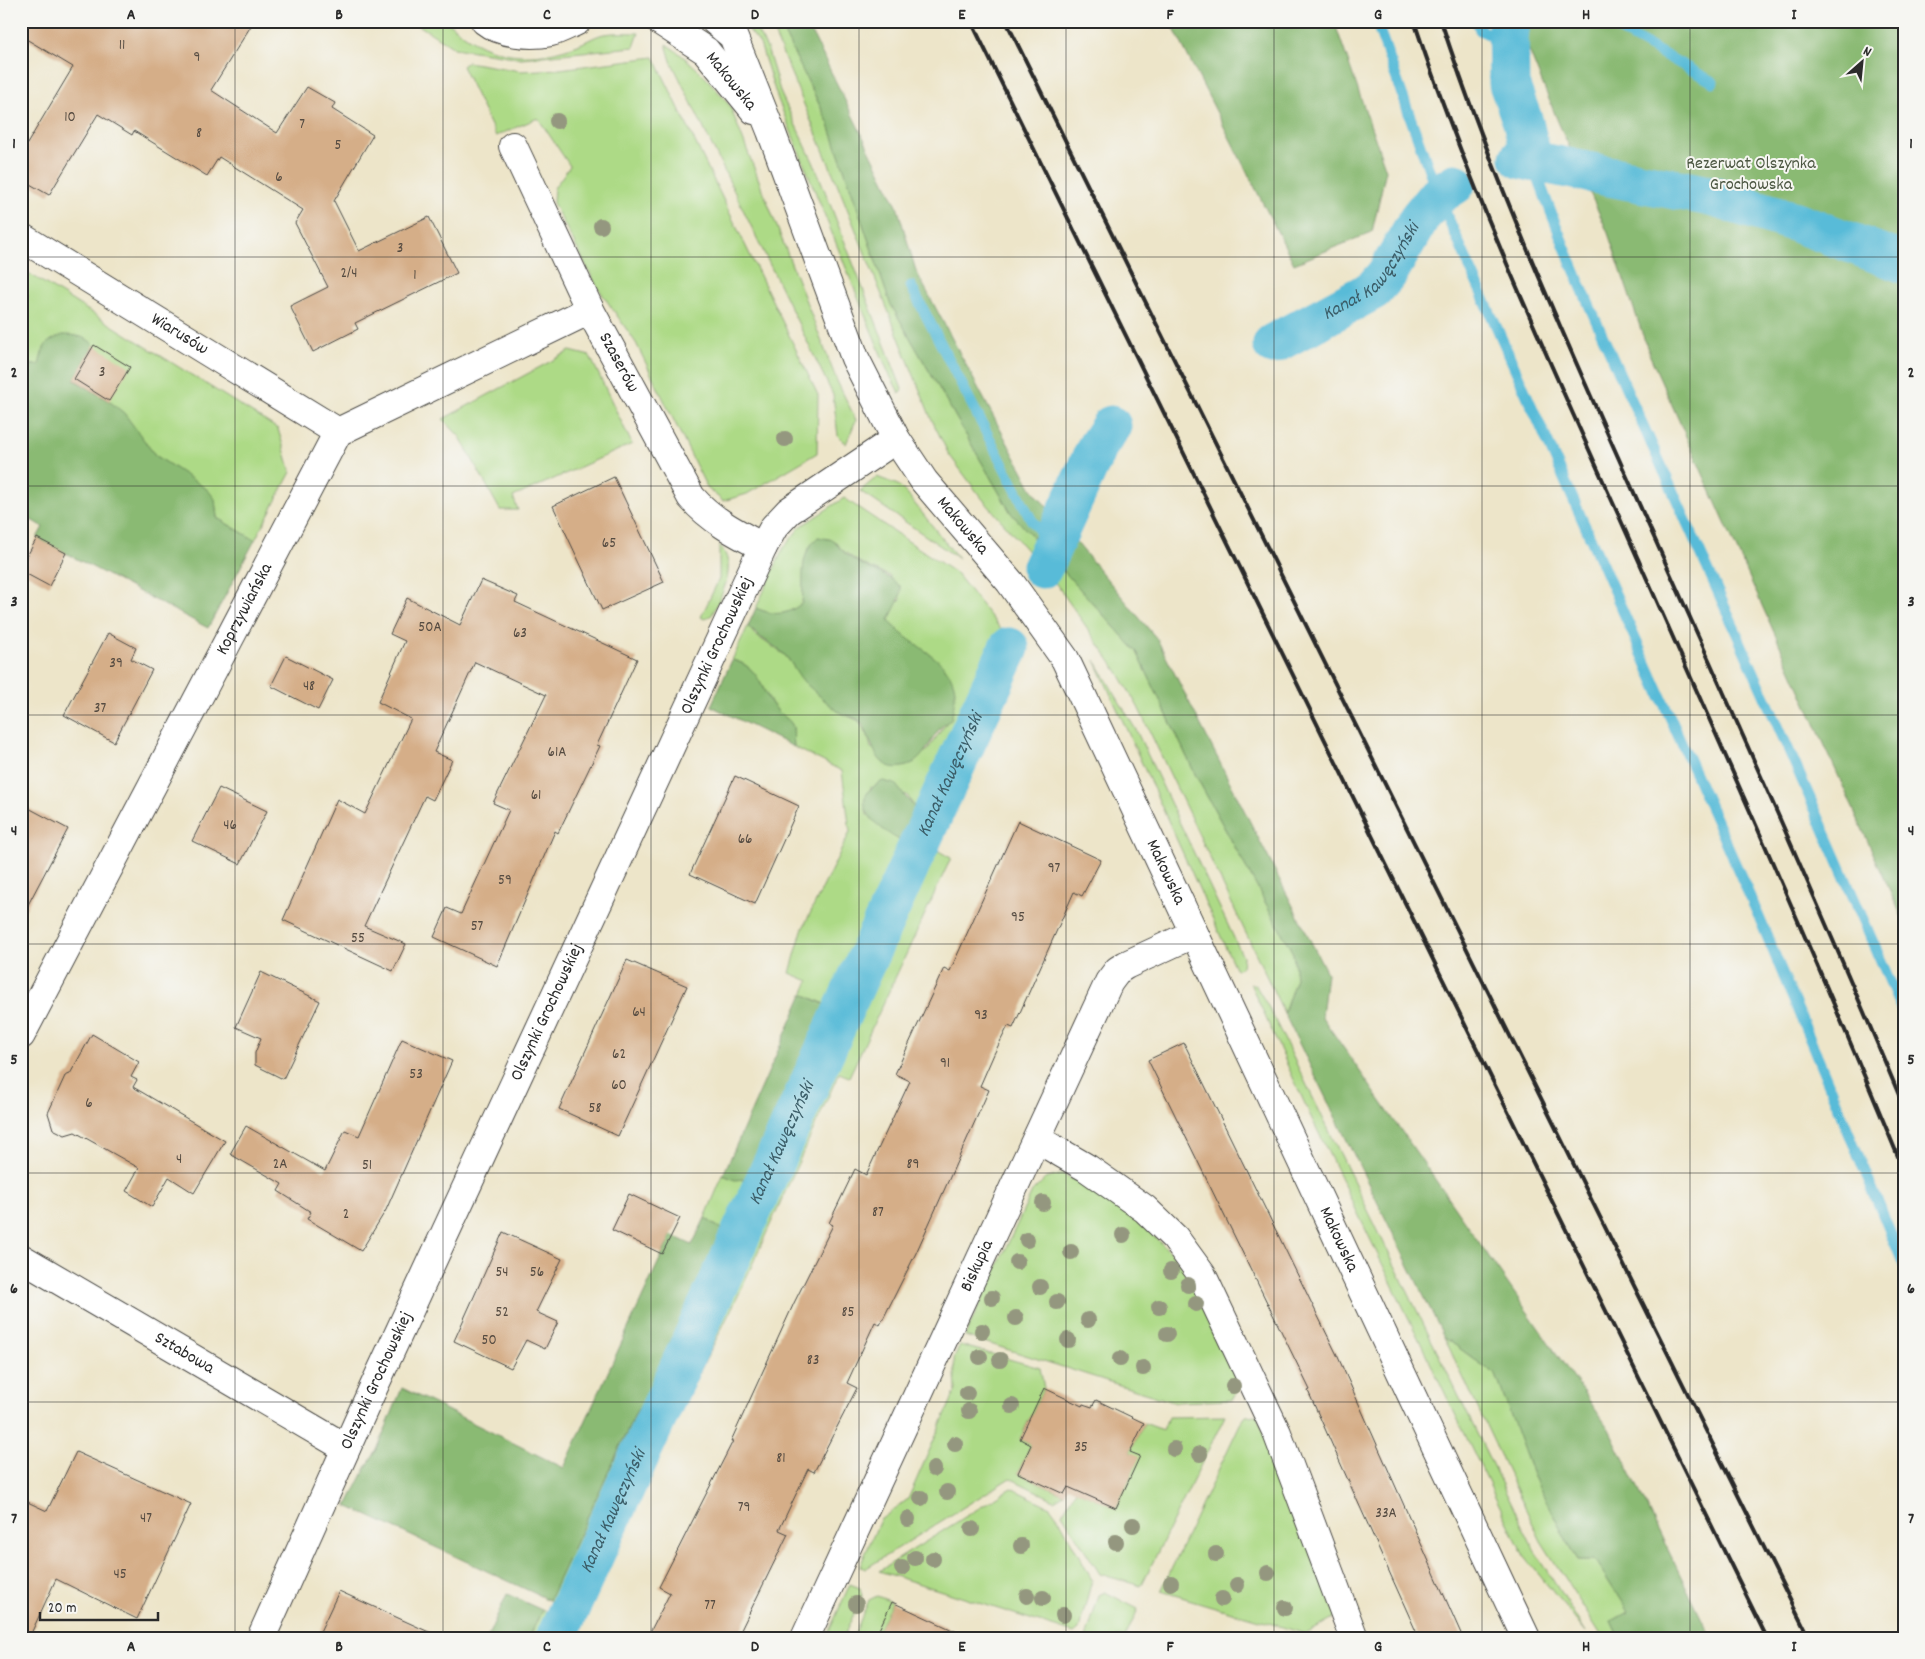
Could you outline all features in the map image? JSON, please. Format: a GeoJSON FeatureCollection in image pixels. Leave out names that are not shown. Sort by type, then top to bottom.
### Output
{"type":"FeatureCollection","features":[{"type":"Feature","properties":{"kind":"street"},"geometry":{"type":"LineString","coordinates":[[485,21],[490,25],[520,34],[551,32],[577,21]]}},
{"type":"Feature","properties":{"kind":"street","name":"Makowska"},"geometry":{"type":"LineString","coordinates":[[660,21],[706,51],[771,131]]}},
{"type":"Feature","properties":{"kind":"street","name":"Makowska"},"geometry":{"type":"LineString","coordinates":[[715,21],[733,36],[771,131],[855,358],[896,439],[924,481],[1010,582],[1065,660],[1526,1638]]}},
{"type":"Feature","properties":{"kind":"street","name":"Szaserów"},"geometry":{"type":"LineString","coordinates":[[513,146],[590,310],[691,497],[705,512],[722,525],[763,547]]}},
{"type":"Feature","properties":{"kind":"street","name":"Wiarusów"},"geometry":{"type":"LineString","coordinates":[[21,237],[338,432]]}},
{"type":"Feature","properties":{"kind":"street"},"geometry":{"type":"LineString","coordinates":[[338,432],[590,310]]}},
{"type":"Feature","properties":{"kind":"street","name":"Koprzywiańska"},"geometry":{"type":"LineString","coordinates":[[21,1034],[338,432]]}},
{"type":"Feature","properties":{"kind":"street","name":"Olszynki Grochowskiej"},"geometry":{"type":"LineString","coordinates":[[261,1638],[346,1448],[763,547],[774,527],[789,511],[896,439]]}},
{"type":"Feature","properties":{"kind":"street","name":"Biskupia"},"geometry":{"type":"LineString","coordinates":[[805,1638],[1113,976],[1118,970],[1144,955],[1193,934]]}},
{"type":"Feature","properties":{"kind":"street"},"geometry":{"type":"LineString","coordinates":[[1038,1139],[1087,1168],[1144,1209],[1175,1238],[1202,1275],[1276,1433],[1354,1638]]}},
{"type":"Feature","properties":{"kind":"street","name":"Sztabowa"},"geometry":{"type":"LineString","coordinates":[[21,1258],[346,1448]]}},
{"type":"Feature","properties":{"kind":"green space"},"geometry":{"type":"Polygon","coordinates":[[[412,21],[447,21],[461,33],[490,49],[521,55],[555,52],[576,46],[604,34],[639,33],[634,47],[521,58],[454,48],[412,21]]]}},
{"type":"Feature","properties":{"kind":"green space"},"geometry":{"type":"Polygon","coordinates":[[[742,21],[751,21],[767,48],[781,94],[816,168],[902,389],[900,394],[888,372],[777,97],[760,44],[742,21]]]}},
{"type":"Feature","properties":{"kind":"green space"},"geometry":{"type":"Polygon","coordinates":[[[767,21],[778,21],[828,122],[890,303],[1011,513],[1137,652],[1196,776],[1293,953],[1296,978],[1284,1013],[1138,707],[1118,672],[1057,585],[980,496],[948,453],[931,418],[837,183],[774,33],[767,21]]]}},
{"type":"Feature","properties":{"kind":"green space"},"geometry":{"type":"Polygon","coordinates":[[[778,21],[806,21],[897,206],[916,271],[1032,489],[1157,639],[1327,973],[1322,1017],[1609,1429],[1711,1638],[1620,1638],[1612,1621],[1628,1612],[1595,1560],[1578,1560],[1567,1542],[1533,1475],[1496,1375],[1444,1337],[1284,1013],[1296,978],[1293,953],[1196,776],[1137,652],[1011,513],[890,303],[828,122],[778,21]]]}},
{"type":"Feature","properties":{"kind":"green space"},"geometry":{"type":"Polygon","coordinates":[[[1170,21],[1334,21],[1386,170],[1372,232],[1294,264],[1170,21]]]}},
{"type":"Feature","properties":{"kind":"green space","name":"Rezerwat Olszynka Grochowska"},"geometry":{"type":"Polygon","coordinates":[[[1517,21],[1904,21],[1904,922],[1650,356],[1608,233],[1559,124],[1517,21]]]}},
{"type":"Feature","properties":{"kind":"green space"},"geometry":{"type":"Polygon","coordinates":[[[666,44],[701,72],[730,106],[837,381],[856,420],[846,444],[838,436],[833,395],[671,61],[666,44]]]}},
{"type":"Feature","properties":{"kind":"green space"},"geometry":{"type":"Polygon","coordinates":[[[654,57],[818,395],[817,453],[747,494],[723,501],[707,488],[636,343],[598,288],[553,203],[554,188],[570,166],[538,118],[496,136],[462,66],[467,62],[521,71],[560,69],[654,57]]]}},
{"type":"Feature","properties":{"kind":"green space"},"geometry":{"type":"Polygon","coordinates":[[[21,270],[278,429],[291,472],[255,540],[217,518],[216,507],[174,468],[155,455],[109,401],[74,379],[94,346],[43,351],[39,365],[32,365],[21,359],[21,316],[28,296],[21,287],[21,270]]]}},
{"type":"Feature","properties":{"kind":"green space"},"geometry":{"type":"Polygon","coordinates":[[[63,335],[80,337],[94,345],[74,380],[109,401],[124,413],[155,455],[208,490],[215,499],[217,518],[255,540],[208,628],[37,538],[43,527],[21,514],[21,359],[32,365],[39,365],[42,353],[48,342],[63,335]]]}},
{"type":"Feature","properties":{"kind":"green space"},"geometry":{"type":"Polygon","coordinates":[[[570,351],[590,356],[632,444],[513,497],[518,510],[500,510],[460,437],[443,419],[570,351]]]}},
{"type":"Feature","properties":{"kind":"green space"},"geometry":{"type":"Polygon","coordinates":[[[877,477],[898,485],[907,494],[958,558],[860,491],[877,477]]]}},
{"type":"Feature","properties":{"kind":"green space"},"geometry":{"type":"Polygon","coordinates":[[[844,498],[957,574],[1003,632],[1020,663],[935,849],[951,858],[849,1077],[839,1073],[738,1296],[665,1441],[586,1616],[549,1600],[636,1412],[648,1396],[664,1381],[731,1236],[705,1218],[723,1175],[741,1179],[749,1175],[762,1162],[823,1003],[803,994],[809,981],[790,973],[802,930],[850,832],[842,771],[794,747],[793,727],[790,722],[772,703],[755,674],[742,663],[732,660],[748,626],[755,635],[785,655],[804,681],[839,712],[859,721],[868,736],[871,748],[926,752],[947,722],[950,674],[902,635],[889,620],[895,605],[901,599],[890,576],[859,562],[833,540],[818,537],[808,551],[805,559],[802,603],[791,610],[780,613],[756,608],[783,549],[800,527],[844,498]],[[871,787],[865,799],[867,815],[915,808],[907,795],[871,787]]]}},
{"type":"Feature","properties":{"kind":"green space"},"geometry":{"type":"Polygon","coordinates":[[[818,537],[833,540],[851,558],[886,576],[901,587],[899,600],[889,620],[896,629],[935,658],[950,675],[955,693],[951,720],[938,730],[919,759],[912,764],[903,767],[893,767],[879,759],[860,721],[841,713],[826,702],[804,682],[784,654],[748,626],[756,608],[780,613],[791,610],[802,603],[804,560],[811,544],[818,537]]]}},
{"type":"Feature","properties":{"kind":"green space"},"geometry":{"type":"Polygon","coordinates":[[[719,545],[725,553],[728,562],[727,580],[712,615],[704,619],[701,617],[719,579],[719,545]]]}},
{"type":"Feature","properties":{"kind":"green space"},"geometry":{"type":"Polygon","coordinates":[[[732,660],[750,668],[771,703],[790,722],[793,727],[794,747],[711,706],[732,660]]]}},
{"type":"Feature","properties":{"kind":"green space"},"geometry":{"type":"Polygon","coordinates":[[[1095,660],[1136,730],[1243,957],[1242,967],[1236,970],[1095,660]]]}},
{"type":"Feature","properties":{"kind":"green space"},"geometry":{"type":"Polygon","coordinates":[[[883,781],[895,784],[920,814],[907,844],[877,824],[869,816],[865,807],[865,798],[871,789],[883,781]]]}},
{"type":"Feature","properties":{"kind":"green space"},"geometry":{"type":"Polygon","coordinates":[[[1250,983],[1256,986],[1269,1008],[1534,1550],[1586,1633],[1524,1556],[1310,1115],[1250,983]]]}},
{"type":"Feature","properties":{"kind":"green space"},"geometry":{"type":"Polygon","coordinates":[[[803,994],[834,1009],[762,1163],[744,1179],[735,1180],[723,1175],[803,994]]]}},
{"type":"Feature","properties":{"kind":"green space"},"geometry":{"type":"Polygon","coordinates":[[[1062,1174],[1103,1193],[1129,1211],[1173,1255],[1205,1299],[1242,1371],[1239,1386],[1232,1400],[1173,1402],[965,1336],[1032,1192],[1045,1179],[1062,1174]]]}},
{"type":"Feature","properties":{"kind":"green space"},"geometry":{"type":"Polygon","coordinates":[[[705,1218],[731,1236],[664,1381],[648,1396],[636,1412],[549,1600],[347,1506],[377,1450],[402,1388],[564,1468],[671,1235],[692,1245],[705,1218]]]}},
{"type":"Feature","properties":{"kind":"green space"},"geometry":{"type":"Polygon","coordinates":[[[1444,1337],[1496,1375],[1533,1475],[1567,1542],[1578,1560],[1595,1560],[1628,1612],[1612,1621],[1620,1638],[1603,1638],[1541,1541],[1444,1337]]]}},
{"type":"Feature","properties":{"kind":"green space"},"geometry":{"type":"Polygon","coordinates":[[[960,1345],[1040,1368],[1044,1388],[1020,1439],[1031,1445],[1018,1473],[1064,1494],[1054,1500],[1010,1478],[865,1569],[860,1566],[880,1520],[908,1499],[956,1390],[954,1359],[960,1345]]]}},
{"type":"Feature","properties":{"kind":"green space"},"geometry":{"type":"Polygon","coordinates":[[[1257,1415],[1337,1617],[1306,1634],[1161,1591],[1240,1424],[1246,1416],[1257,1415]]]}},
{"type":"Feature","properties":{"kind":"green space"},"geometry":{"type":"Polygon","coordinates":[[[1225,1416],[1141,1586],[1100,1574],[1062,1514],[1076,1490],[1116,1508],[1139,1457],[1130,1452],[1144,1423],[1163,1430],[1168,1417],[1225,1416]]]}},
{"type":"Feature","properties":{"kind":"green space"},"geometry":{"type":"Polygon","coordinates":[[[1011,1488],[1050,1507],[1059,1519],[1092,1580],[1079,1629],[1074,1633],[879,1571],[1011,1488]]]}},
{"type":"Feature","properties":{"kind":"green space"},"geometry":{"type":"Polygon","coordinates":[[[850,1584],[860,1588],[862,1596],[843,1638],[826,1638],[850,1584]]]}},
{"type":"Feature","properties":{"kind":"green space"},"geometry":{"type":"Polygon","coordinates":[[[1105,1592],[1138,1609],[1125,1638],[1086,1638],[1099,1595],[1105,1592]]]}},
{"type":"Feature","properties":{"kind":"green space"},"geometry":{"type":"Polygon","coordinates":[[[507,1594],[542,1610],[529,1638],[487,1638],[507,1594]]]}},
{"type":"Feature","properties":{"kind":"green space"},"geometry":{"type":"Polygon","coordinates":[[[877,1596],[892,1602],[875,1638],[853,1638],[869,1600],[877,1596]]]}},
{"type":"Feature","properties":{"kind":"green space"},"geometry":{"type":"Polygon","coordinates":[[[542,1610],[580,1629],[576,1638],[529,1638],[542,1610]]]}},
{"type":"Feature","properties":{"kind":"building"},"geometry":{"type":"Polygon","coordinates":[[[21,21],[254,21],[211,90],[277,133],[307,87],[335,103],[332,109],[373,135],[334,201],[359,251],[429,217],[457,273],[355,323],[358,329],[313,352],[290,306],[328,287],[295,223],[303,210],[219,157],[207,176],[134,131],[132,135],[98,114],[49,195],[21,179],[21,154],[73,67],[21,36],[21,21]]]}},
{"type":"Feature","properties":{"kind":"building"},"geometry":{"type":"Polygon","coordinates":[[[94,345],[130,367],[109,401],[74,379],[94,345]]]}},
{"type":"Feature","properties":{"kind":"building"},"geometry":{"type":"Polygon","coordinates":[[[614,477],[664,582],[602,610],[553,506],[614,477]]]}},
{"type":"Feature","properties":{"kind":"building"},"geometry":{"type":"Polygon","coordinates":[[[37,538],[66,553],[49,586],[21,571],[21,567],[37,538]]]}},
{"type":"Feature","properties":{"kind":"building"},"geometry":{"type":"Polygon","coordinates":[[[481,580],[518,596],[515,602],[637,659],[597,745],[600,746],[558,833],[555,831],[497,966],[434,937],[447,908],[461,914],[509,810],[493,803],[546,695],[475,662],[434,752],[452,760],[433,800],[425,796],[364,926],[406,944],[393,971],[283,920],[337,799],[365,814],[411,719],[378,702],[405,641],[390,634],[407,598],[460,625],[481,580]]]}},
{"type":"Feature","properties":{"kind":"building"},"geometry":{"type":"Polygon","coordinates":[[[108,633],[136,648],[131,659],[152,670],[114,742],[64,715],[108,633]]]}},
{"type":"Feature","properties":{"kind":"building"},"geometry":{"type":"Polygon","coordinates":[[[286,656],[333,680],[318,710],[271,686],[286,656]]]}},
{"type":"Feature","properties":{"kind":"building"},"geometry":{"type":"Polygon","coordinates":[[[735,776],[799,806],[755,904],[690,874],[735,776]]]}},
{"type":"Feature","properties":{"kind":"building"},"geometry":{"type":"Polygon","coordinates":[[[219,788],[267,811],[240,864],[192,841],[219,788]]]}},
{"type":"Feature","properties":{"kind":"building"},"geometry":{"type":"Polygon","coordinates":[[[21,804],[68,829],[21,918],[21,804]]]}},
{"type":"Feature","properties":{"kind":"building"},"geometry":{"type":"Polygon","coordinates":[[[1018,821],[1101,860],[1082,896],[1074,892],[1013,1028],[1008,1026],[994,1054],[980,1086],[989,1090],[916,1253],[880,1325],[875,1322],[847,1383],[857,1388],[814,1472],[808,1469],[779,1530],[788,1534],[737,1638],[647,1638],[670,1593],[659,1587],[733,1441],[731,1441],[794,1303],[833,1225],[829,1223],[855,1169],[866,1175],[910,1081],[895,1074],[944,968],[950,971],[1018,821]]]}},
{"type":"Feature","properties":{"kind":"building"},"geometry":{"type":"Polygon","coordinates":[[[627,960],[687,986],[618,1136],[559,1109],[627,960]]]}},
{"type":"Feature","properties":{"kind":"building"},"geometry":{"type":"Polygon","coordinates":[[[261,972],[320,1001],[283,1079],[255,1065],[255,1053],[261,1038],[236,1027],[261,972]]]}},
{"type":"Feature","properties":{"kind":"building"},"geometry":{"type":"Polygon","coordinates":[[[92,1034],[139,1062],[131,1077],[137,1080],[133,1087],[225,1141],[194,1193],[169,1177],[152,1207],[126,1191],[139,1168],[75,1132],[65,1135],[53,1129],[48,1113],[65,1076],[70,1074],[92,1034]]]}},
{"type":"Feature","properties":{"kind":"building"},"geometry":{"type":"Polygon","coordinates":[[[402,1039],[452,1061],[386,1210],[361,1251],[307,1219],[311,1212],[278,1191],[282,1184],[230,1154],[246,1126],[325,1171],[345,1130],[359,1136],[402,1039]]]}},
{"type":"Feature","properties":{"kind":"building"},"geometry":{"type":"Polygon","coordinates":[[[1184,1043],[1338,1357],[1463,1638],[1419,1638],[1308,1391],[1310,1390],[1148,1060],[1184,1043]]]}},
{"type":"Feature","properties":{"kind":"building"},"geometry":{"type":"Polygon","coordinates":[[[629,1194],[680,1218],[662,1254],[612,1230],[629,1194]]]}},
{"type":"Feature","properties":{"kind":"building"},"geometry":{"type":"Polygon","coordinates":[[[503,1232],[562,1259],[536,1312],[558,1322],[545,1349],[526,1340],[511,1368],[454,1341],[503,1232]]]}},
{"type":"Feature","properties":{"kind":"building"},"geometry":{"type":"Polygon","coordinates":[[[1044,1388],[1082,1406],[1083,1404],[1092,1407],[1096,1400],[1144,1423],[1130,1452],[1140,1456],[1116,1508],[1068,1487],[1064,1494],[1018,1473],[1031,1445],[1020,1439],[1044,1388]]]}},
{"type":"Feature","properties":{"kind":"building"},"geometry":{"type":"Polygon","coordinates":[[[76,1452],[191,1504],[137,1619],[56,1579],[29,1638],[21,1638],[21,1499],[47,1511],[76,1452]]]}},
{"type":"Feature","properties":{"kind":"building"},"geometry":{"type":"Polygon","coordinates":[[[339,1591],[442,1638],[317,1638],[339,1591]]]}},
{"type":"Feature","properties":{"kind":"building"},"geometry":{"type":"Polygon","coordinates":[[[892,1602],[970,1638],[875,1638],[892,1602]]]}},
{"type":"Feature","properties":{"kind":"waterway"},"geometry":{"type":"LineString","coordinates":[[1376,21],[1438,195],[1759,917],[1904,1265]]}},
{"type":"Feature","properties":{"kind":"waterway"},"geometry":{"type":"LineString","coordinates":[[1477,21],[1480,30],[1499,39],[1498,81],[1507,114],[1523,122]]}},
{"type":"Feature","properties":{"kind":"waterway","name":"Kanał Kawęczyński"},"geometry":{"type":"LineString","coordinates":[[1508,21],[1509,84],[1523,122],[1532,161],[1520,158]]}},
{"type":"Feature","properties":{"kind":"waterway"},"geometry":{"type":"LineString","coordinates":[[1604,21],[1713,82]]}},
{"type":"Feature","properties":{"kind":"waterway"},"geometry":{"type":"LineString","coordinates":[[1532,161],[1562,241],[1596,320],[1816,812],[1904,1015]]}},
{"type":"Feature","properties":{"kind":"waterway"},"geometry":{"type":"LineString","coordinates":[[1532,161],[1710,196],[1796,222],[1904,263]]}},
{"type":"Feature","properties":{"kind":"waterway","name":"Kanał Kawęczyński"},"geometry":{"type":"LineString","coordinates":[[1273,344],[1373,290],[1387,274],[1420,217],[1438,195],[1455,184]]}},
{"type":"Feature","properties":{"kind":"waterway"},"geometry":{"type":"LineString","coordinates":[[911,286],[1031,519],[1042,534],[1055,539]]}},
{"type":"Feature","properties":{"kind":"waterway","name":"Kanał Kawęczyński"},"geometry":{"type":"LineString","coordinates":[[1042,568],[1097,447],[1111,426]]}},
{"type":"Feature","properties":{"kind":"waterway","name":"Kanał Kawęczyński"},"geometry":{"type":"LineString","coordinates":[[556,1638],[1009,648]]}},
{"type":"Feature","properties":{"kind":"railway"},"geometry":{"type":"LineString","coordinates":[[971,21],[1767,1638]]}},
{"type":"Feature","properties":{"kind":"railway"},"geometry":{"type":"LineString","coordinates":[[1006,21],[1809,1638]]}},
{"type":"Feature","properties":{"kind":"railway"},"geometry":{"type":"LineString","coordinates":[[1414,21],[1459,147],[1484,209],[1563,392],[1763,841],[1904,1171]]}},
{"type":"Feature","properties":{"kind":"railway"},"geometry":{"type":"LineString","coordinates":[[1441,21],[1486,147],[1536,270],[1743,736],[1904,1107]]}}]}
